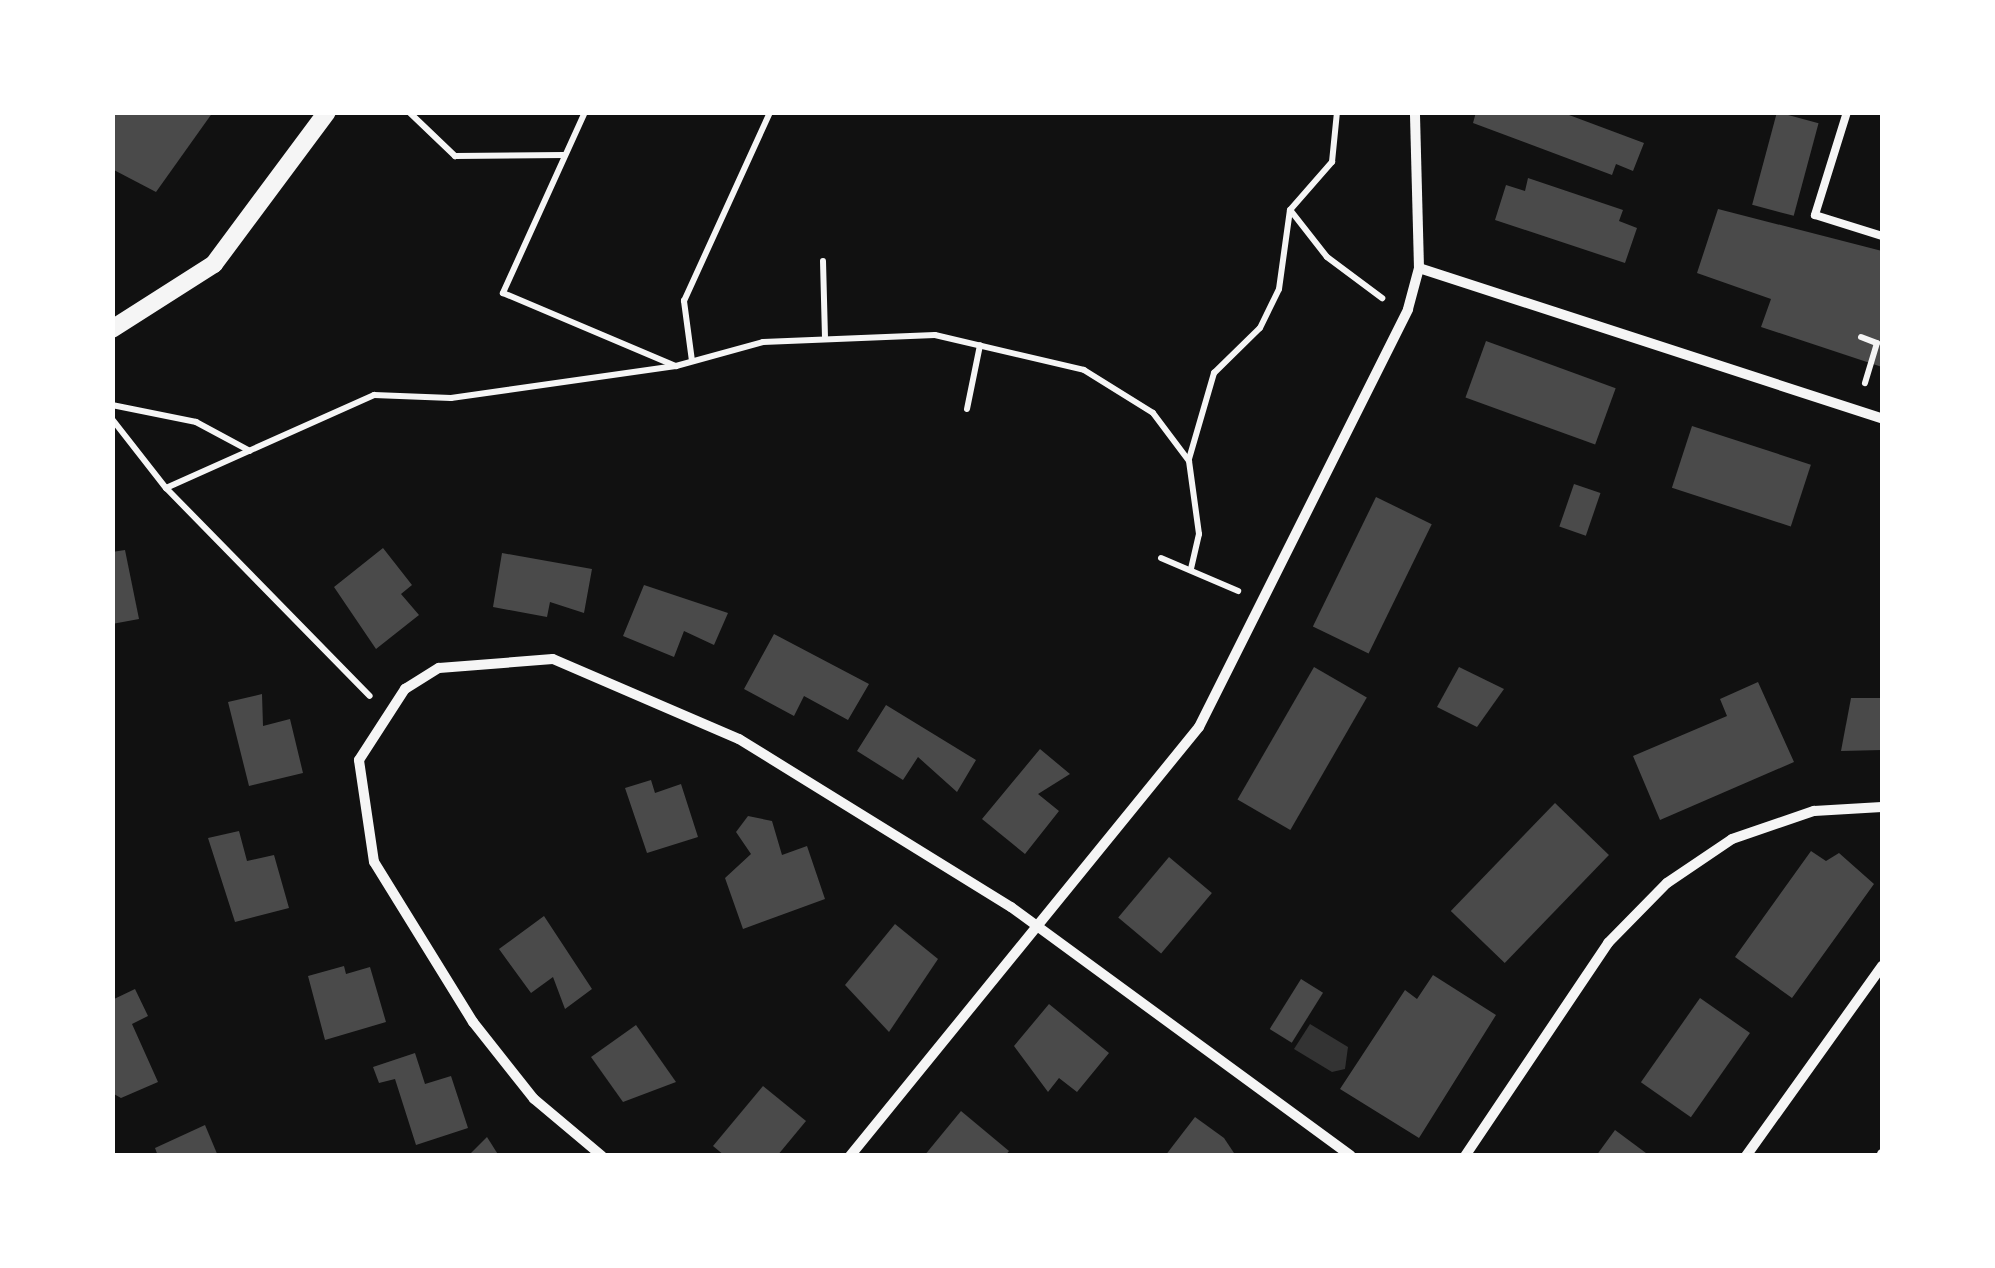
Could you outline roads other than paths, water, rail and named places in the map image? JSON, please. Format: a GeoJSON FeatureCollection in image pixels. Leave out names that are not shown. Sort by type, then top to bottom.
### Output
{"type":"FeatureCollection","features":[{"type":"Feature","properties":{"kind":"street"},"geometry":{"type":"LineString","coordinates":[[114,326],[214,264],[327,112]]}},
{"type":"Feature","properties":{"kind":"street"},"geometry":{"type":"LineString","coordinates":[[850,1156],[1199,728],[1408,308],[1419,268],[1414,112]]}},
{"type":"Feature","properties":{"kind":"street"},"geometry":{"type":"LineString","coordinates":[[1419,268],[1882,418]]}},
{"type":"Feature","properties":{"kind":"street"},"geometry":{"type":"LineString","coordinates":[[602,1156],[534,1099],[473,1022],[374,862],[359,760],[386,714],[438,668],[514,659],[595,670],[739,739],[1038,928],[1352,1156]]}},
{"type":"Feature","properties":{"kind":"street"},"geometry":{"type":"LineString","coordinates":[[1465,1156],[1608,943],[1668,883],[1732,839],[1814,811],[1882,807]]}},
{"type":"Feature","properties":{"kind":"street"},"geometry":{"type":"LineString","coordinates":[[1746,1156],[1882,966]]}},
{"type":"Feature","properties":{"kind":"lane"},"geometry":{"type":"LineString","coordinates":[[1848,112],[1815,214],[1882,236]]}}]}
